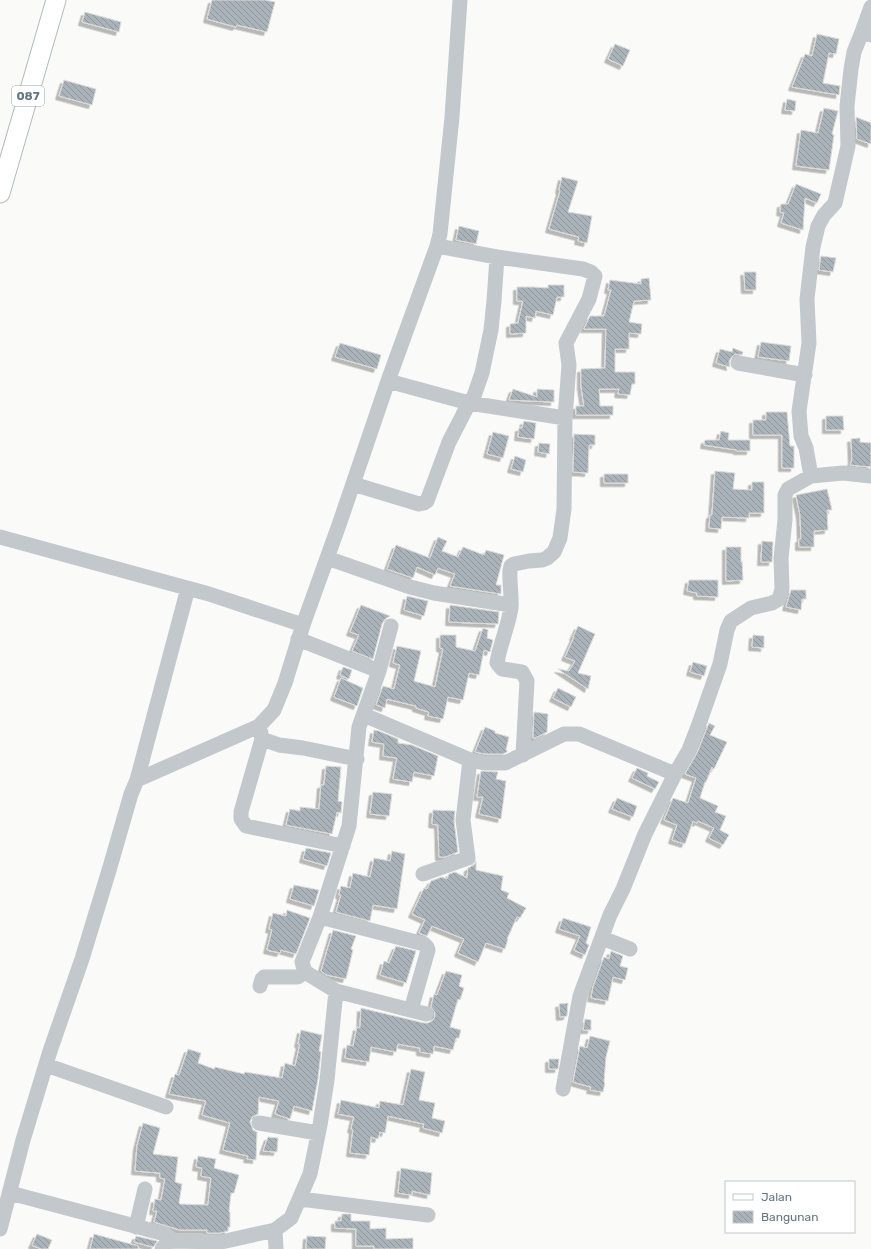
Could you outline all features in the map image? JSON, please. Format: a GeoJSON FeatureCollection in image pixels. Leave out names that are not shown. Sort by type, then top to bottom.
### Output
{"type":"FeatureCollection","features":[{"type":"Feature","properties":{"kind":"main road","name":"087"},"geometry":{"type":"LineString","coordinates":[[0,193],[56,0]]}},
{"type":"Feature","properties":{"kind":"street"},"geometry":{"type":"LineString","coordinates":[[343,846],[246,826],[241,819],[241,812],[261,733],[274,710],[285,683],[300,632],[437,246],[440,234],[452,117],[460,0]]}},
{"type":"Feature","properties":{"kind":"street"},"geometry":{"type":"LineString","coordinates":[[810,476],[806,448],[801,436],[799,411],[809,343],[807,299],[813,247],[818,226],[824,215],[835,202],[848,146],[847,106],[854,52],[866,33],[871,7]]}},
{"type":"Feature","properties":{"kind":"street"},"geometry":{"type":"LineString","coordinates":[[437,246],[497,257],[583,269],[592,272],[594,276],[589,299],[566,343],[569,365],[565,418],[564,509],[560,538],[554,552],[547,558],[542,560],[520,562],[511,566],[511,605],[507,628],[501,644],[497,663],[502,669],[522,672],[527,681],[523,755]]}},
{"type":"Feature","properties":{"kind":"street"},"geometry":{"type":"LineString","coordinates":[[353,484],[419,504],[427,501],[449,442],[469,402],[474,396],[482,373],[494,301],[497,257]]}},
{"type":"Feature","properties":{"kind":"street"},"geometry":{"type":"LineString","coordinates":[[738,364],[804,374]]}},
{"type":"Feature","properties":{"kind":"street"},"geometry":{"type":"LineString","coordinates":[[388,381],[469,402],[565,418]]}},
{"type":"Feature","properties":{"kind":"street"},"geometry":{"type":"LineString","coordinates":[[563,1089],[580,996],[610,915],[623,889],[645,834],[675,774],[689,750],[720,664],[727,630],[731,621],[751,608],[772,603],[779,599],[782,589],[781,558],[786,495],[788,489],[810,476],[843,473],[871,476]]}},
{"type":"Feature","properties":{"kind":"street"},"geometry":{"type":"LineString","coordinates":[[0,537],[188,588],[300,632],[380,671]]}},
{"type":"Feature","properties":{"kind":"street"},"geometry":{"type":"LineString","coordinates":[[327,558],[410,587],[434,593],[511,605]]}},
{"type":"Feature","properties":{"kind":"street"},"geometry":{"type":"LineString","coordinates":[[0,1229],[46,1065],[93,923],[131,794],[137,780],[188,588]]}},
{"type":"Feature","properties":{"kind":"street"},"geometry":{"type":"LineString","coordinates":[[391,626],[380,671],[359,727],[357,760],[349,826],[320,917],[302,962],[305,972],[336,991],[426,1014]]}},
{"type":"Feature","properties":{"kind":"street"},"geometry":{"type":"LineString","coordinates":[[364,715],[470,760],[485,763],[505,763],[564,734],[579,734],[675,774]]}},
{"type":"Feature","properties":{"kind":"street"},"geometry":{"type":"LineString","coordinates":[[137,780],[261,733]]}},
{"type":"Feature","properties":{"kind":"street"},"geometry":{"type":"LineString","coordinates":[[261,733],[279,745],[303,748],[357,760]]}},
{"type":"Feature","properties":{"kind":"street"},"geometry":{"type":"LineString","coordinates":[[423,874],[468,858],[463,820],[470,760]]}},
{"type":"Feature","properties":{"kind":"street"},"geometry":{"type":"LineString","coordinates":[[320,917],[424,944],[427,947],[428,950],[411,1010]]}},
{"type":"Feature","properties":{"kind":"street"},"geometry":{"type":"LineString","coordinates":[[602,938],[630,949]]}},
{"type":"Feature","properties":{"kind":"street"},"geometry":{"type":"LineString","coordinates":[[260,986],[264,977],[298,976],[305,972]]}},
{"type":"Feature","properties":{"kind":"street"},"geometry":{"type":"LineString","coordinates":[[10,1193],[165,1234],[168,1245],[221,1242],[275,1230],[291,1218],[310,1174],[327,1080],[336,991]]}},
{"type":"Feature","properties":{"kind":"street"},"geometry":{"type":"LineString","coordinates":[[46,1065],[166,1107]]}},
{"type":"Feature","properties":{"kind":"street"},"geometry":{"type":"LineString","coordinates":[[259,1123],[318,1133]]}},
{"type":"Feature","properties":{"kind":"street"},"geometry":{"type":"LineString","coordinates":[[136,1227],[145,1189]]}},
{"type":"Feature","properties":{"kind":"street"},"geometry":{"type":"LineString","coordinates":[[300,1198],[428,1215]]}},
{"type":"Feature","properties":{"kind":"street"},"geometry":{"type":"LineString","coordinates":[[275,1230],[276,1249]]}},
{"type":"Feature","properties":{"kind":"building"},"geometry":{"type":"Polygon","coordinates":[[[212,0],[265,0],[275,2],[267,32],[237,25],[236,27],[207,19],[212,0]]]}},
{"type":"Feature","properties":{"kind":"building"},"geometry":{"type":"Polygon","coordinates":[[[85,12],[121,22],[119,32],[82,22],[85,12]]]}},
{"type":"Feature","properties":{"kind":"building"},"geometry":{"type":"Polygon","coordinates":[[[817,34],[839,39],[836,54],[829,53],[823,83],[840,86],[839,95],[792,87],[805,54],[812,56],[817,34]]]}},
{"type":"Feature","properties":{"kind":"building"},"geometry":{"type":"Polygon","coordinates":[[[615,44],[630,50],[623,66],[608,59],[615,44]]]}},
{"type":"Feature","properties":{"kind":"building"},"geometry":{"type":"Polygon","coordinates":[[[64,80],[96,89],[92,105],[59,96],[64,80]]]}},
{"type":"Feature","properties":{"kind":"building"},"geometry":{"type":"Polygon","coordinates":[[[787,99],[796,101],[795,111],[785,110],[787,99]]]}},
{"type":"Feature","properties":{"kind":"building"},"geometry":{"type":"Polygon","coordinates":[[[824,108],[838,111],[832,134],[834,135],[829,170],[796,166],[801,130],[818,133],[824,108]]]}},
{"type":"Feature","properties":{"kind":"building"},"geometry":{"type":"Polygon","coordinates":[[[856,117],[871,123],[871,144],[857,139],[856,117]]]}},
{"type":"Feature","properties":{"kind":"building"},"geometry":{"type":"Polygon","coordinates":[[[562,177],[578,181],[568,212],[592,216],[587,243],[578,241],[579,237],[549,229],[560,191],[562,177]]]}},
{"type":"Feature","properties":{"kind":"building"},"geometry":{"type":"Polygon","coordinates":[[[796,184],[821,194],[817,203],[805,198],[803,230],[781,223],[784,213],[780,212],[781,204],[788,204],[796,184]]]}},
{"type":"Feature","properties":{"kind":"building"},"geometry":{"type":"Polygon","coordinates":[[[459,226],[479,231],[476,244],[456,240],[459,226]]]}},
{"type":"Feature","properties":{"kind":"building"},"geometry":{"type":"Polygon","coordinates":[[[821,256],[836,258],[833,272],[819,270],[821,256]]]}},
{"type":"Feature","properties":{"kind":"building"},"geometry":{"type":"Polygon","coordinates":[[[744,272],[756,272],[756,290],[745,290],[744,272]]]}},
{"type":"Feature","properties":{"kind":"building"},"geometry":{"type":"Polygon","coordinates":[[[649,278],[651,300],[634,301],[629,322],[642,324],[641,334],[629,333],[629,349],[615,349],[615,372],[635,372],[635,384],[632,384],[630,395],[618,394],[619,389],[599,389],[600,406],[613,406],[613,415],[576,415],[576,406],[584,406],[581,386],[581,369],[605,368],[606,329],[584,329],[590,316],[604,316],[611,290],[608,290],[610,280],[641,284],[641,279],[649,278]]]}},
{"type":"Feature","properties":{"kind":"building"},"geometry":{"type":"Polygon","coordinates":[[[548,285],[564,285],[564,297],[557,297],[553,315],[536,311],[535,318],[526,316],[526,333],[510,334],[510,324],[518,323],[523,301],[517,301],[517,287],[548,288],[548,285]]]}},
{"type":"Feature","properties":{"kind":"building"},"geometry":{"type":"Polygon","coordinates":[[[761,342],[791,346],[789,361],[758,357],[761,342]]]}},
{"type":"Feature","properties":{"kind":"building"},"geometry":{"type":"Polygon","coordinates":[[[340,343],[381,355],[377,369],[335,357],[340,343]]]}},
{"type":"Feature","properties":{"kind":"building"},"geometry":{"type":"Polygon","coordinates":[[[733,348],[743,352],[742,355],[735,354],[731,358],[729,362],[730,367],[716,363],[720,349],[732,352],[733,348]]]}},
{"type":"Feature","properties":{"kind":"building"},"geometry":{"type":"Polygon","coordinates":[[[513,389],[537,397],[537,389],[554,390],[554,402],[509,400],[513,389]]]}},
{"type":"Feature","properties":{"kind":"building"},"geometry":{"type":"Polygon","coordinates":[[[766,412],[787,412],[790,446],[794,446],[794,468],[782,468],[782,435],[753,435],[753,420],[766,420],[766,412]]]}},
{"type":"Feature","properties":{"kind":"building"},"geometry":{"type":"Polygon","coordinates":[[[826,416],[843,416],[844,430],[826,430],[826,416]]]}},
{"type":"Feature","properties":{"kind":"building"},"geometry":{"type":"Polygon","coordinates":[[[524,421],[536,423],[534,439],[518,437],[519,428],[522,428],[524,421]]]}},
{"type":"Feature","properties":{"kind":"building"},"geometry":{"type":"Polygon","coordinates":[[[721,431],[729,433],[728,440],[750,440],[750,451],[737,451],[704,445],[705,440],[719,440],[721,431]]]}},
{"type":"Feature","properties":{"kind":"building"},"geometry":{"type":"Polygon","coordinates":[[[493,432],[509,436],[503,458],[487,454],[493,432]]]}},
{"type":"Feature","properties":{"kind":"building"},"geometry":{"type":"Polygon","coordinates":[[[574,434],[595,435],[595,445],[589,445],[588,473],[573,472],[574,434]]]}},
{"type":"Feature","properties":{"kind":"building"},"geometry":{"type":"Polygon","coordinates":[[[860,438],[860,442],[871,443],[871,467],[850,465],[852,460],[851,439],[860,438]]]}},
{"type":"Feature","properties":{"kind":"building"},"geometry":{"type":"Polygon","coordinates":[[[539,443],[550,444],[549,454],[538,452],[539,443]]]}},
{"type":"Feature","properties":{"kind":"building"},"geometry":{"type":"Polygon","coordinates":[[[515,456],[526,460],[523,472],[511,469],[515,456]]]}},
{"type":"Feature","properties":{"kind":"building"},"geometry":{"type":"Polygon","coordinates":[[[715,471],[735,473],[733,489],[752,490],[752,482],[764,482],[764,513],[749,513],[749,518],[722,517],[721,529],[709,528],[710,515],[712,515],[715,471]]]}},
{"type":"Feature","properties":{"kind":"building"},"geometry":{"type":"Polygon","coordinates":[[[604,474],[628,474],[628,483],[604,483],[604,474]]]}},
{"type":"Feature","properties":{"kind":"building"},"geometry":{"type":"Polygon","coordinates":[[[827,489],[832,510],[827,510],[828,530],[814,531],[814,547],[799,547],[799,539],[801,539],[800,515],[796,495],[827,489]]]}},
{"type":"Feature","properties":{"kind":"building"},"geometry":{"type":"Polygon","coordinates":[[[438,537],[447,541],[442,551],[458,557],[463,547],[484,555],[486,550],[504,555],[496,585],[501,585],[501,594],[450,586],[455,574],[438,568],[435,575],[417,567],[413,578],[387,569],[396,545],[430,558],[438,537]]]}},
{"type":"Feature","properties":{"kind":"building"},"geometry":{"type":"Polygon","coordinates":[[[762,541],[773,542],[772,562],[761,562],[762,541]]]}},
{"type":"Feature","properties":{"kind":"building"},"geometry":{"type":"Polygon","coordinates":[[[726,547],[741,547],[743,580],[726,581],[726,547]]]}},
{"type":"Feature","properties":{"kind":"building"},"geometry":{"type":"Polygon","coordinates":[[[689,580],[718,580],[718,597],[697,596],[697,593],[687,591],[689,580]]]}},
{"type":"Feature","properties":{"kind":"building"},"geometry":{"type":"Polygon","coordinates":[[[791,590],[806,590],[806,599],[802,599],[801,610],[786,607],[791,590]]]}},
{"type":"Feature","properties":{"kind":"building"},"geometry":{"type":"Polygon","coordinates":[[[407,596],[428,601],[424,616],[404,610],[407,596]]]}},
{"type":"Feature","properties":{"kind":"building"},"geometry":{"type":"Polygon","coordinates":[[[361,605],[390,616],[385,619],[382,624],[373,659],[352,651],[359,635],[350,632],[361,605]]]}},
{"type":"Feature","properties":{"kind":"building"},"geometry":{"type":"Polygon","coordinates":[[[450,605],[499,612],[498,624],[449,622],[450,605]]]}},
{"type":"Feature","properties":{"kind":"building"},"geometry":{"type":"Polygon","coordinates":[[[578,626],[595,634],[578,673],[591,676],[588,689],[558,669],[569,671],[575,661],[565,657],[578,626]]]}},
{"type":"Feature","properties":{"kind":"building"},"geometry":{"type":"Polygon","coordinates":[[[483,628],[488,630],[487,638],[493,640],[490,652],[484,650],[479,675],[469,673],[463,700],[448,697],[443,719],[428,716],[429,712],[416,708],[416,706],[387,699],[385,708],[376,705],[383,686],[394,689],[400,665],[393,663],[397,646],[421,651],[414,681],[435,687],[443,649],[440,648],[440,635],[456,635],[456,647],[475,651],[483,628]]]}},
{"type":"Feature","properties":{"kind":"building"},"geometry":{"type":"Polygon","coordinates":[[[753,635],[764,636],[764,648],[752,647],[753,635]]]}},
{"type":"Feature","properties":{"kind":"building"},"geometry":{"type":"Polygon","coordinates":[[[693,662],[707,666],[704,676],[690,672],[693,662]]]}},
{"type":"Feature","properties":{"kind":"building"},"geometry":{"type":"Polygon","coordinates":[[[343,667],[352,670],[349,679],[340,675],[343,667]]]}},
{"type":"Feature","properties":{"kind":"building"},"geometry":{"type":"Polygon","coordinates":[[[341,678],[363,688],[357,706],[334,697],[341,678]]]}},
{"type":"Feature","properties":{"kind":"building"},"geometry":{"type":"Polygon","coordinates":[[[558,688],[576,697],[571,707],[553,698],[558,688]]]}},
{"type":"Feature","properties":{"kind":"building"},"geometry":{"type":"Polygon","coordinates":[[[534,712],[548,714],[547,732],[533,738],[534,712]]]}},
{"type":"Feature","properties":{"kind":"building"},"geometry":{"type":"Polygon","coordinates":[[[709,723],[715,726],[710,735],[727,742],[714,769],[712,767],[700,798],[718,806],[715,812],[726,816],[720,830],[729,835],[723,845],[709,838],[714,828],[698,821],[697,823],[693,821],[685,844],[672,840],[677,825],[664,820],[673,798],[688,803],[696,778],[685,774],[697,753],[709,723]]]}},
{"type":"Feature","properties":{"kind":"building"},"geometry":{"type":"Polygon","coordinates":[[[485,727],[495,731],[495,733],[509,737],[506,750],[507,752],[503,754],[486,754],[475,752],[485,727]]]}},
{"type":"Feature","properties":{"kind":"building"},"geometry":{"type":"Polygon","coordinates":[[[374,730],[398,739],[398,743],[412,745],[438,756],[434,776],[414,772],[412,782],[393,779],[397,758],[383,756],[384,744],[372,742],[374,730]]]}},
{"type":"Feature","properties":{"kind":"building"},"geometry":{"type":"Polygon","coordinates":[[[326,766],[341,767],[338,801],[342,802],[341,813],[337,812],[332,834],[286,825],[290,809],[300,811],[300,807],[319,809],[321,785],[324,785],[326,766]]]}},
{"type":"Feature","properties":{"kind":"building"},"geometry":{"type":"Polygon","coordinates":[[[637,768],[648,773],[647,776],[659,782],[655,789],[632,778],[637,768]]]}},
{"type":"Feature","properties":{"kind":"building"},"geometry":{"type":"Polygon","coordinates":[[[481,771],[498,772],[496,779],[506,781],[501,819],[479,814],[483,797],[477,797],[481,771]]]}},
{"type":"Feature","properties":{"kind":"building"},"geometry":{"type":"Polygon","coordinates":[[[373,792],[392,794],[389,816],[370,814],[373,792]]]}},
{"type":"Feature","properties":{"kind":"building"},"geometry":{"type":"Polygon","coordinates":[[[617,798],[637,806],[633,817],[612,809],[617,798]]]}},
{"type":"Feature","properties":{"kind":"building"},"geometry":{"type":"Polygon","coordinates":[[[433,810],[455,811],[454,821],[458,852],[445,857],[439,857],[438,825],[432,824],[433,810]]]}},
{"type":"Feature","properties":{"kind":"building"},"geometry":{"type":"Polygon","coordinates":[[[306,848],[331,853],[327,866],[303,859],[306,848]]]}},
{"type":"Feature","properties":{"kind":"building"},"geometry":{"type":"Polygon","coordinates":[[[392,851],[405,854],[397,909],[373,905],[370,921],[336,912],[341,895],[339,895],[341,886],[350,888],[353,873],[370,877],[374,858],[390,861],[392,851]]]}},
{"type":"Feature","properties":{"kind":"building"},"geometry":{"type":"Polygon","coordinates":[[[476,861],[476,870],[503,876],[501,890],[509,893],[507,898],[526,908],[520,918],[517,917],[507,939],[505,949],[486,943],[478,962],[458,953],[464,939],[432,926],[427,936],[419,933],[425,920],[412,914],[424,888],[427,889],[431,881],[442,877],[447,879],[449,874],[455,872],[467,878],[468,868],[474,865],[476,861]]]}},
{"type":"Feature","properties":{"kind":"building"},"geometry":{"type":"Polygon","coordinates":[[[294,885],[319,890],[314,906],[290,899],[294,885]]]}},
{"type":"Feature","properties":{"kind":"building"},"geometry":{"type":"Polygon","coordinates":[[[287,910],[310,918],[296,954],[281,950],[280,953],[267,950],[272,930],[269,929],[273,913],[286,916],[287,910]]]}},
{"type":"Feature","properties":{"kind":"building"},"geometry":{"type":"Polygon","coordinates":[[[563,918],[591,927],[586,943],[589,945],[585,955],[574,950],[580,936],[559,929],[563,918]]]}},
{"type":"Feature","properties":{"kind":"building"},"geometry":{"type":"Polygon","coordinates":[[[333,930],[356,936],[351,949],[353,950],[346,979],[327,975],[321,971],[333,930]]]}},
{"type":"Feature","properties":{"kind":"building"},"geometry":{"type":"Polygon","coordinates":[[[396,946],[416,951],[406,983],[380,975],[384,961],[389,963],[396,946]]]}},
{"type":"Feature","properties":{"kind":"building"},"geometry":{"type":"Polygon","coordinates":[[[611,951],[623,956],[620,966],[628,968],[625,980],[613,977],[608,1001],[591,998],[593,987],[604,957],[609,959],[611,951]]]}},
{"type":"Feature","properties":{"kind":"building"},"geometry":{"type":"Polygon","coordinates":[[[446,971],[462,975],[459,986],[464,988],[460,1000],[458,999],[450,1027],[461,1030],[459,1038],[456,1038],[453,1050],[434,1046],[433,1054],[420,1052],[420,1048],[398,1044],[396,1052],[371,1047],[369,1062],[345,1058],[347,1045],[353,1046],[357,1027],[360,1028],[361,1008],[424,1023],[432,1021],[435,1017],[435,1012],[431,1007],[434,994],[437,995],[446,971]]]}},
{"type":"Feature","properties":{"kind":"building"},"geometry":{"type":"Polygon","coordinates":[[[568,1003],[567,1016],[560,1017],[559,1004],[568,1003]]]}},
{"type":"Feature","properties":{"kind":"building"},"geometry":{"type":"Polygon","coordinates":[[[585,1019],[591,1020],[591,1030],[583,1030],[585,1019]]]}},
{"type":"Feature","properties":{"kind":"building"},"geometry":{"type":"Polygon","coordinates":[[[301,1030],[322,1035],[319,1051],[321,1052],[318,1079],[312,1111],[294,1106],[290,1119],[275,1114],[279,1101],[259,1097],[258,1114],[252,1117],[250,1122],[253,1130],[257,1132],[256,1160],[247,1159],[248,1156],[223,1150],[230,1123],[202,1115],[206,1101],[169,1094],[175,1074],[179,1075],[188,1049],[201,1053],[198,1063],[214,1069],[215,1067],[244,1074],[245,1072],[282,1078],[285,1063],[295,1066],[300,1044],[298,1044],[301,1030]]]}},
{"type":"Feature","properties":{"kind":"building"},"geometry":{"type":"Polygon","coordinates":[[[590,1036],[610,1041],[606,1057],[605,1083],[603,1092],[590,1090],[591,1087],[573,1082],[580,1046],[587,1048],[590,1036]]]}},
{"type":"Feature","properties":{"kind":"building"},"geometry":{"type":"Polygon","coordinates":[[[549,1059],[559,1059],[558,1069],[549,1069],[549,1059]]]}},
{"type":"Feature","properties":{"kind":"building"},"geometry":{"type":"Polygon","coordinates":[[[411,1069],[425,1072],[419,1100],[435,1103],[432,1118],[445,1121],[442,1133],[423,1128],[424,1124],[388,1116],[385,1133],[380,1132],[378,1139],[371,1137],[369,1155],[350,1153],[353,1130],[351,1129],[354,1117],[338,1114],[341,1100],[379,1108],[380,1101],[403,1105],[411,1069]]]}},
{"type":"Feature","properties":{"kind":"building"},"geometry":{"type":"Polygon","coordinates":[[[143,1123],[160,1128],[153,1154],[178,1157],[175,1182],[182,1184],[180,1204],[208,1205],[211,1178],[201,1176],[202,1168],[196,1167],[198,1156],[216,1159],[214,1168],[239,1175],[234,1193],[231,1193],[229,1212],[230,1227],[228,1227],[228,1231],[220,1233],[207,1233],[207,1230],[180,1230],[154,1222],[157,1211],[153,1211],[155,1199],[161,1200],[165,1179],[160,1178],[160,1173],[135,1171],[137,1146],[143,1123]]]}},
{"type":"Feature","properties":{"kind":"building"},"geometry":{"type":"Polygon","coordinates":[[[268,1137],[278,1138],[277,1152],[263,1151],[268,1137]]]}},
{"type":"Feature","properties":{"kind":"building"},"geometry":{"type":"Polygon","coordinates":[[[401,1168],[432,1173],[430,1195],[412,1191],[412,1195],[398,1193],[401,1168]]]}},
{"type":"Feature","properties":{"kind":"building"},"geometry":{"type":"Polygon","coordinates":[[[342,1214],[351,1214],[351,1221],[370,1221],[370,1229],[386,1228],[386,1239],[413,1238],[413,1249],[374,1249],[374,1246],[356,1246],[356,1229],[335,1228],[335,1221],[341,1221],[342,1214]]]}},
{"type":"Feature","properties":{"kind":"building"},"geometry":{"type":"Polygon","coordinates":[[[37,1234],[52,1240],[48,1249],[41,1249],[32,1245],[37,1234]]]}},
{"type":"Feature","properties":{"kind":"building"},"geometry":{"type":"Polygon","coordinates":[[[94,1234],[138,1246],[138,1249],[90,1249],[94,1234]]]}},
{"type":"Feature","properties":{"kind":"building"},"geometry":{"type":"Polygon","coordinates":[[[136,1236],[157,1242],[153,1247],[134,1242],[136,1236]]]}},
{"type":"Feature","properties":{"kind":"building"},"geometry":{"type":"Polygon","coordinates":[[[307,1236],[326,1237],[325,1249],[306,1249],[307,1236]]]}}]}
